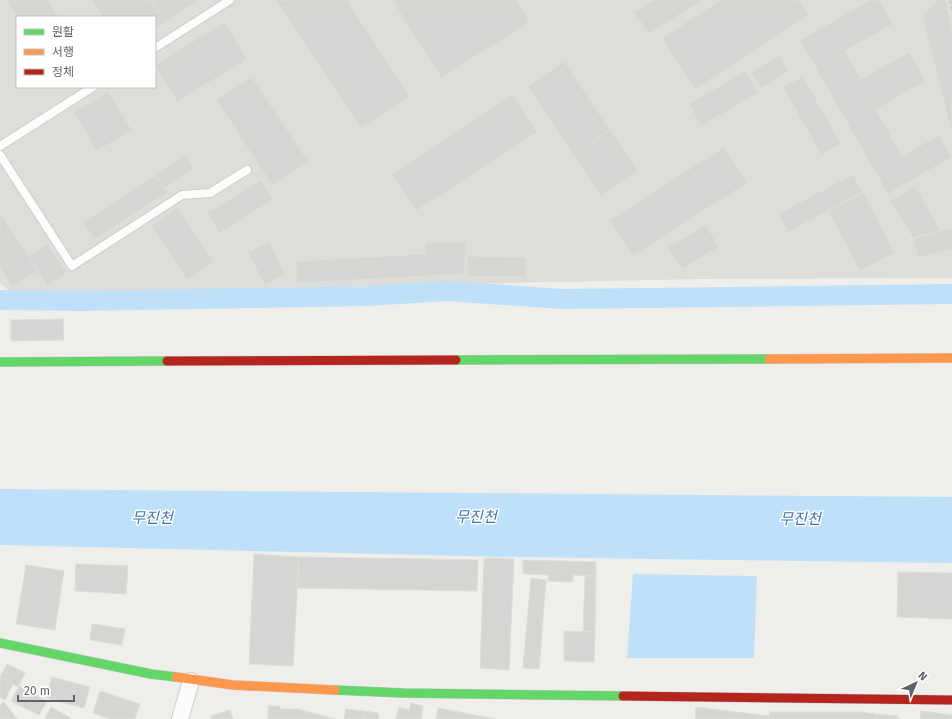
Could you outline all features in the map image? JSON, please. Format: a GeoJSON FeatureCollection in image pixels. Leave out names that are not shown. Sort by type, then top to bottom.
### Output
{"type":"FeatureCollection","features":[{"type":"Feature","properties":{"kind":"street"},"geometry":{"type":"LineString","coordinates":[[909,359],[945,348]]}},
{"type":"Feature","properties":{"kind":"street"},"geometry":{"type":"LineString","coordinates":[[0,362],[952,358]]}},
{"type":"Feature","properties":{"kind":"street"},"geometry":{"type":"LineString","coordinates":[[0,643],[191,681],[233,685],[403,693],[856,700],[952,700]]}},
{"type":"Feature","properties":{"kind":"street"},"geometry":{"type":"LineString","coordinates":[[180,719],[191,681]]}},
{"type":"Feature","properties":{"kind":"lane"},"geometry":{"type":"LineString","coordinates":[[156,47],[230,0]]}},
{"type":"Feature","properties":{"kind":"lane"},"geometry":{"type":"LineString","coordinates":[[0,146],[91,88]]}},
{"type":"Feature","properties":{"kind":"lane"},"geometry":{"type":"LineString","coordinates":[[0,155],[72,266],[182,195],[210,193],[248,170]]}},
{"type":"Feature","properties":{"kind":"path"},"geometry":{"type":"LineString","coordinates":[[950,0],[952,10]]}},
{"type":"Feature","properties":{"kind":"shaded area"},"geometry":{"type":"Polygon","coordinates":[[[0,0],[952,0],[952,278],[703,279],[41,293],[8,290],[0,283],[0,0]]]}},
{"type":"Feature","properties":{"kind":"water","name":"무진천"},"geometry":{"type":"Polygon","coordinates":[[[0,489],[952,497],[952,563],[515,557],[0,545],[0,489]]]}},
{"type":"Feature","properties":{"kind":"water"},"geometry":{"type":"Polygon","coordinates":[[[633,574],[757,576],[754,658],[627,658],[633,574]]]}},
{"type":"Feature","properties":{"kind":"building"},"geometry":{"type":"Polygon","coordinates":[[[6,0],[48,0],[58,16],[16,16],[6,0]]]}},
{"type":"Feature","properties":{"kind":"building"},"geometry":{"type":"Polygon","coordinates":[[[92,0],[151,0],[165,22],[156,28],[156,16],[102,16],[92,0]]]}},
{"type":"Feature","properties":{"kind":"building"},"geometry":{"type":"Polygon","coordinates":[[[151,0],[199,0],[165,22],[151,0]]]}},
{"type":"Feature","properties":{"kind":"building"},"geometry":{"type":"Polygon","coordinates":[[[276,0],[347,0],[410,96],[361,128],[276,0]]]}},
{"type":"Feature","properties":{"kind":"building"},"geometry":{"type":"Polygon","coordinates":[[[392,0],[516,0],[530,22],[441,78],[392,0]]]}},
{"type":"Feature","properties":{"kind":"building"},"geometry":{"type":"Polygon","coordinates":[[[653,0],[702,0],[649,34],[634,12],[653,0]]]}},
{"type":"Feature","properties":{"kind":"building"},"geometry":{"type":"Polygon","coordinates":[[[720,0],[799,0],[809,15],[695,89],[662,38],[720,0]]]}},
{"type":"Feature","properties":{"kind":"building"},"geometry":{"type":"Polygon","coordinates":[[[870,0],[879,0],[893,24],[845,51],[861,79],[909,52],[926,81],[876,109],[902,156],[939,135],[952,157],[888,194],[800,40],[870,0]]]}},
{"type":"Feature","properties":{"kind":"building"},"geometry":{"type":"Polygon","coordinates":[[[937,0],[945,0],[952,28],[952,135],[922,16],[937,0]]]}},
{"type":"Feature","properties":{"kind":"building"},"geometry":{"type":"Polygon","coordinates":[[[224,22],[247,59],[177,102],[156,64],[224,22]]]}},
{"type":"Feature","properties":{"kind":"building"},"geometry":{"type":"Polygon","coordinates":[[[779,55],[789,71],[761,88],[751,72],[779,55]]]}},
{"type":"Feature","properties":{"kind":"building"},"geometry":{"type":"Polygon","coordinates":[[[564,61],[610,130],[573,155],[528,86],[564,61]]]}},
{"type":"Feature","properties":{"kind":"building"},"geometry":{"type":"Polygon","coordinates":[[[745,71],[758,93],[701,126],[689,104],[745,71]]]}},
{"type":"Feature","properties":{"kind":"building"},"geometry":{"type":"Polygon","coordinates":[[[803,76],[841,144],[821,155],[783,87],[803,76]]]}},
{"type":"Feature","properties":{"kind":"building"},"geometry":{"type":"Polygon","coordinates":[[[252,77],[308,161],[272,185],[216,100],[252,77]]]}},
{"type":"Feature","properties":{"kind":"building"},"geometry":{"type":"Polygon","coordinates":[[[108,92],[132,130],[97,151],[74,112],[108,92]]]}},
{"type":"Feature","properties":{"kind":"building"},"geometry":{"type":"Polygon","coordinates":[[[512,95],[537,132],[416,211],[391,174],[512,95]]]}},
{"type":"Feature","properties":{"kind":"building"},"geometry":{"type":"Polygon","coordinates":[[[610,130],[638,171],[601,195],[573,155],[610,130]]]}},
{"type":"Feature","properties":{"kind":"building"},"geometry":{"type":"Polygon","coordinates":[[[724,147],[747,183],[633,256],[610,220],[724,147]]]}},
{"type":"Feature","properties":{"kind":"building"},"geometry":{"type":"Polygon","coordinates":[[[185,156],[194,169],[164,188],[156,175],[185,156]]]}},
{"type":"Feature","properties":{"kind":"building"},"geometry":{"type":"Polygon","coordinates":[[[853,174],[863,192],[788,232],[778,214],[853,174]]]}},
{"type":"Feature","properties":{"kind":"building"},"geometry":{"type":"Polygon","coordinates":[[[156,175],[167,193],[94,239],[83,222],[156,175]]]}},
{"type":"Feature","properties":{"kind":"building"},"geometry":{"type":"Polygon","coordinates":[[[261,180],[273,200],[219,233],[207,213],[261,180]]]}},
{"type":"Feature","properties":{"kind":"building"},"geometry":{"type":"Polygon","coordinates":[[[915,186],[941,231],[913,238],[890,201],[915,186]]]}},
{"type":"Feature","properties":{"kind":"building"},"geometry":{"type":"Polygon","coordinates":[[[863,192],[895,253],[860,271],[828,211],[863,192]]]}},
{"type":"Feature","properties":{"kind":"building"},"geometry":{"type":"Polygon","coordinates":[[[177,208],[214,262],[187,280],[151,226],[177,208]]]}},
{"type":"Feature","properties":{"kind":"building"},"geometry":{"type":"Polygon","coordinates":[[[0,213],[38,271],[12,287],[0,268],[0,213]]]}},
{"type":"Feature","properties":{"kind":"building"},"geometry":{"type":"Polygon","coordinates":[[[706,225],[719,247],[682,269],[668,247],[706,225]]]}},
{"type":"Feature","properties":{"kind":"building"},"geometry":{"type":"Polygon","coordinates":[[[952,228],[952,249],[918,258],[913,238],[952,228]]]}},
{"type":"Feature","properties":{"kind":"building"},"geometry":{"type":"Polygon","coordinates":[[[270,242],[285,275],[264,285],[248,252],[270,242]]]}},
{"type":"Feature","properties":{"kind":"building"},"geometry":{"type":"Polygon","coordinates":[[[466,242],[464,274],[297,283],[296,261],[425,254],[425,243],[466,242]]]}},
{"type":"Feature","properties":{"kind":"building"},"geometry":{"type":"Polygon","coordinates":[[[47,244],[67,273],[47,286],[28,256],[47,244]]]}},
{"type":"Feature","properties":{"kind":"building"},"geometry":{"type":"Polygon","coordinates":[[[467,256],[526,257],[526,277],[467,276],[467,256]]]}},
{"type":"Feature","properties":{"kind":"building"},"geometry":{"type":"Polygon","coordinates":[[[63,319],[64,340],[11,341],[11,320],[63,319]]]}},
{"type":"Feature","properties":{"kind":"building"},"geometry":{"type":"Polygon","coordinates":[[[254,554],[299,557],[293,666],[249,664],[254,554]]]}},
{"type":"Feature","properties":{"kind":"building"},"geometry":{"type":"Polygon","coordinates":[[[299,557],[478,560],[477,591],[297,588],[299,557]]]}},
{"type":"Feature","properties":{"kind":"building"},"geometry":{"type":"Polygon","coordinates":[[[484,558],[514,559],[509,670],[480,668],[484,558]]]}},
{"type":"Feature","properties":{"kind":"building"},"geometry":{"type":"Polygon","coordinates":[[[523,560],[596,562],[596,576],[573,575],[573,582],[548,581],[549,575],[523,574],[523,560]]]}},
{"type":"Feature","properties":{"kind":"building"},"geometry":{"type":"Polygon","coordinates":[[[76,564],[128,566],[126,594],[75,591],[76,564]]]}},
{"type":"Feature","properties":{"kind":"building"},"geometry":{"type":"Polygon","coordinates":[[[26,565],[64,571],[55,630],[16,624],[26,565]]]}},
{"type":"Feature","properties":{"kind":"building"},"geometry":{"type":"Polygon","coordinates":[[[898,572],[952,573],[952,619],[897,617],[898,572]]]}},
{"type":"Feature","properties":{"kind":"building"},"geometry":{"type":"Polygon","coordinates":[[[585,576],[596,576],[595,632],[583,632],[585,576]]]}},
{"type":"Feature","properties":{"kind":"building"},"geometry":{"type":"Polygon","coordinates":[[[531,578],[546,580],[539,669],[523,668],[531,578]]]}},
{"type":"Feature","properties":{"kind":"building"},"geometry":{"type":"Polygon","coordinates":[[[92,624],[125,629],[122,645],[90,640],[92,624]]]}},
{"type":"Feature","properties":{"kind":"building"},"geometry":{"type":"Polygon","coordinates":[[[564,631],[595,632],[594,662],[564,661],[564,631]]]}},
{"type":"Feature","properties":{"kind":"building"},"geometry":{"type":"Polygon","coordinates":[[[7,664],[25,673],[18,687],[0,677],[7,664]]]}},
{"type":"Feature","properties":{"kind":"building"},"geometry":{"type":"Polygon","coordinates":[[[0,677],[13,684],[5,700],[0,697],[0,677]]]}},
{"type":"Feature","properties":{"kind":"building"},"geometry":{"type":"Polygon","coordinates":[[[52,677],[90,687],[84,708],[46,698],[52,677]]]}},
{"type":"Feature","properties":{"kind":"building"},"geometry":{"type":"Polygon","coordinates":[[[19,686],[47,701],[39,715],[11,701],[19,686]]]}},
{"type":"Feature","properties":{"kind":"building"},"geometry":{"type":"Polygon","coordinates":[[[100,691],[140,704],[135,719],[110,719],[93,713],[100,691]]]}},
{"type":"Feature","properties":{"kind":"building"},"geometry":{"type":"Polygon","coordinates":[[[4,702],[17,719],[0,719],[0,705],[4,702]]]}},
{"type":"Feature","properties":{"kind":"building"},"geometry":{"type":"Polygon","coordinates":[[[411,703],[423,706],[421,719],[396,719],[399,707],[409,710],[411,703]]]}},
{"type":"Feature","properties":{"kind":"building"},"geometry":{"type":"Polygon","coordinates":[[[268,706],[280,706],[280,709],[298,709],[335,719],[268,719],[268,706]]]}},
{"type":"Feature","properties":{"kind":"building"},"geometry":{"type":"Polygon","coordinates":[[[51,707],[72,719],[45,719],[51,707]]]}},
{"type":"Feature","properties":{"kind":"building"},"geometry":{"type":"Polygon","coordinates":[[[696,707],[769,716],[770,712],[863,712],[876,714],[876,719],[695,719],[696,707]]]}},
{"type":"Feature","properties":{"kind":"building"},"geometry":{"type":"Polygon","coordinates":[[[438,708],[496,719],[436,719],[438,708]]]}},
{"type":"Feature","properties":{"kind":"building"},"geometry":{"type":"Polygon","coordinates":[[[346,709],[365,711],[364,719],[344,719],[346,709]]]}},
{"type":"Feature","properties":{"kind":"building"},"geometry":{"type":"Polygon","coordinates":[[[230,710],[233,719],[212,719],[211,716],[230,710]]]}},
{"type":"Feature","properties":{"kind":"building"},"geometry":{"type":"Polygon","coordinates":[[[365,711],[378,713],[379,719],[364,719],[365,711]]]}},
{"type":"Feature","properties":{"kind":"building"},"geometry":{"type":"Polygon","coordinates":[[[921,711],[952,715],[952,719],[920,719],[921,711]]]}},
{"type":"Feature","properties":{"kind":"building"},"geometry":{"type":"Polygon","coordinates":[[[876,714],[898,716],[898,719],[876,719],[876,714]]]}},
{"type":"Feature","properties":{"kind":"waterway"},"geometry":{"type":"LineString","coordinates":[[0,300],[82,301],[367,296],[447,291],[562,299],[952,294]]}},
{"type":"Feature","properties":{"kind":"traffic: fast"},"geometry":{"type":"LineString","coordinates":[[456,360],[769,359]]}},
{"type":"Feature","properties":{"kind":"traffic: fast"},"geometry":{"type":"LineString","coordinates":[[0,362],[167,361]]}},
{"type":"Feature","properties":{"kind":"traffic: fast"},"geometry":{"type":"LineString","coordinates":[[0,643],[151,674],[176,677]]}},
{"type":"Feature","properties":{"kind":"traffic: fast"},"geometry":{"type":"LineString","coordinates":[[335,690],[403,693],[623,696]]}},
{"type":"Feature","properties":{"kind":"traffic: slow"},"geometry":{"type":"LineString","coordinates":[[769,359],[952,358]]}},
{"type":"Feature","properties":{"kind":"traffic: slow"},"geometry":{"type":"LineString","coordinates":[[176,677],[233,685],[335,690]]}},
{"type":"Feature","properties":{"kind":"traffic: jam"},"geometry":{"type":"LineString","coordinates":[[167,361],[456,360]]}},
{"type":"Feature","properties":{"kind":"traffic: jam"},"geometry":{"type":"LineString","coordinates":[[623,696],[952,700]]}}]}
